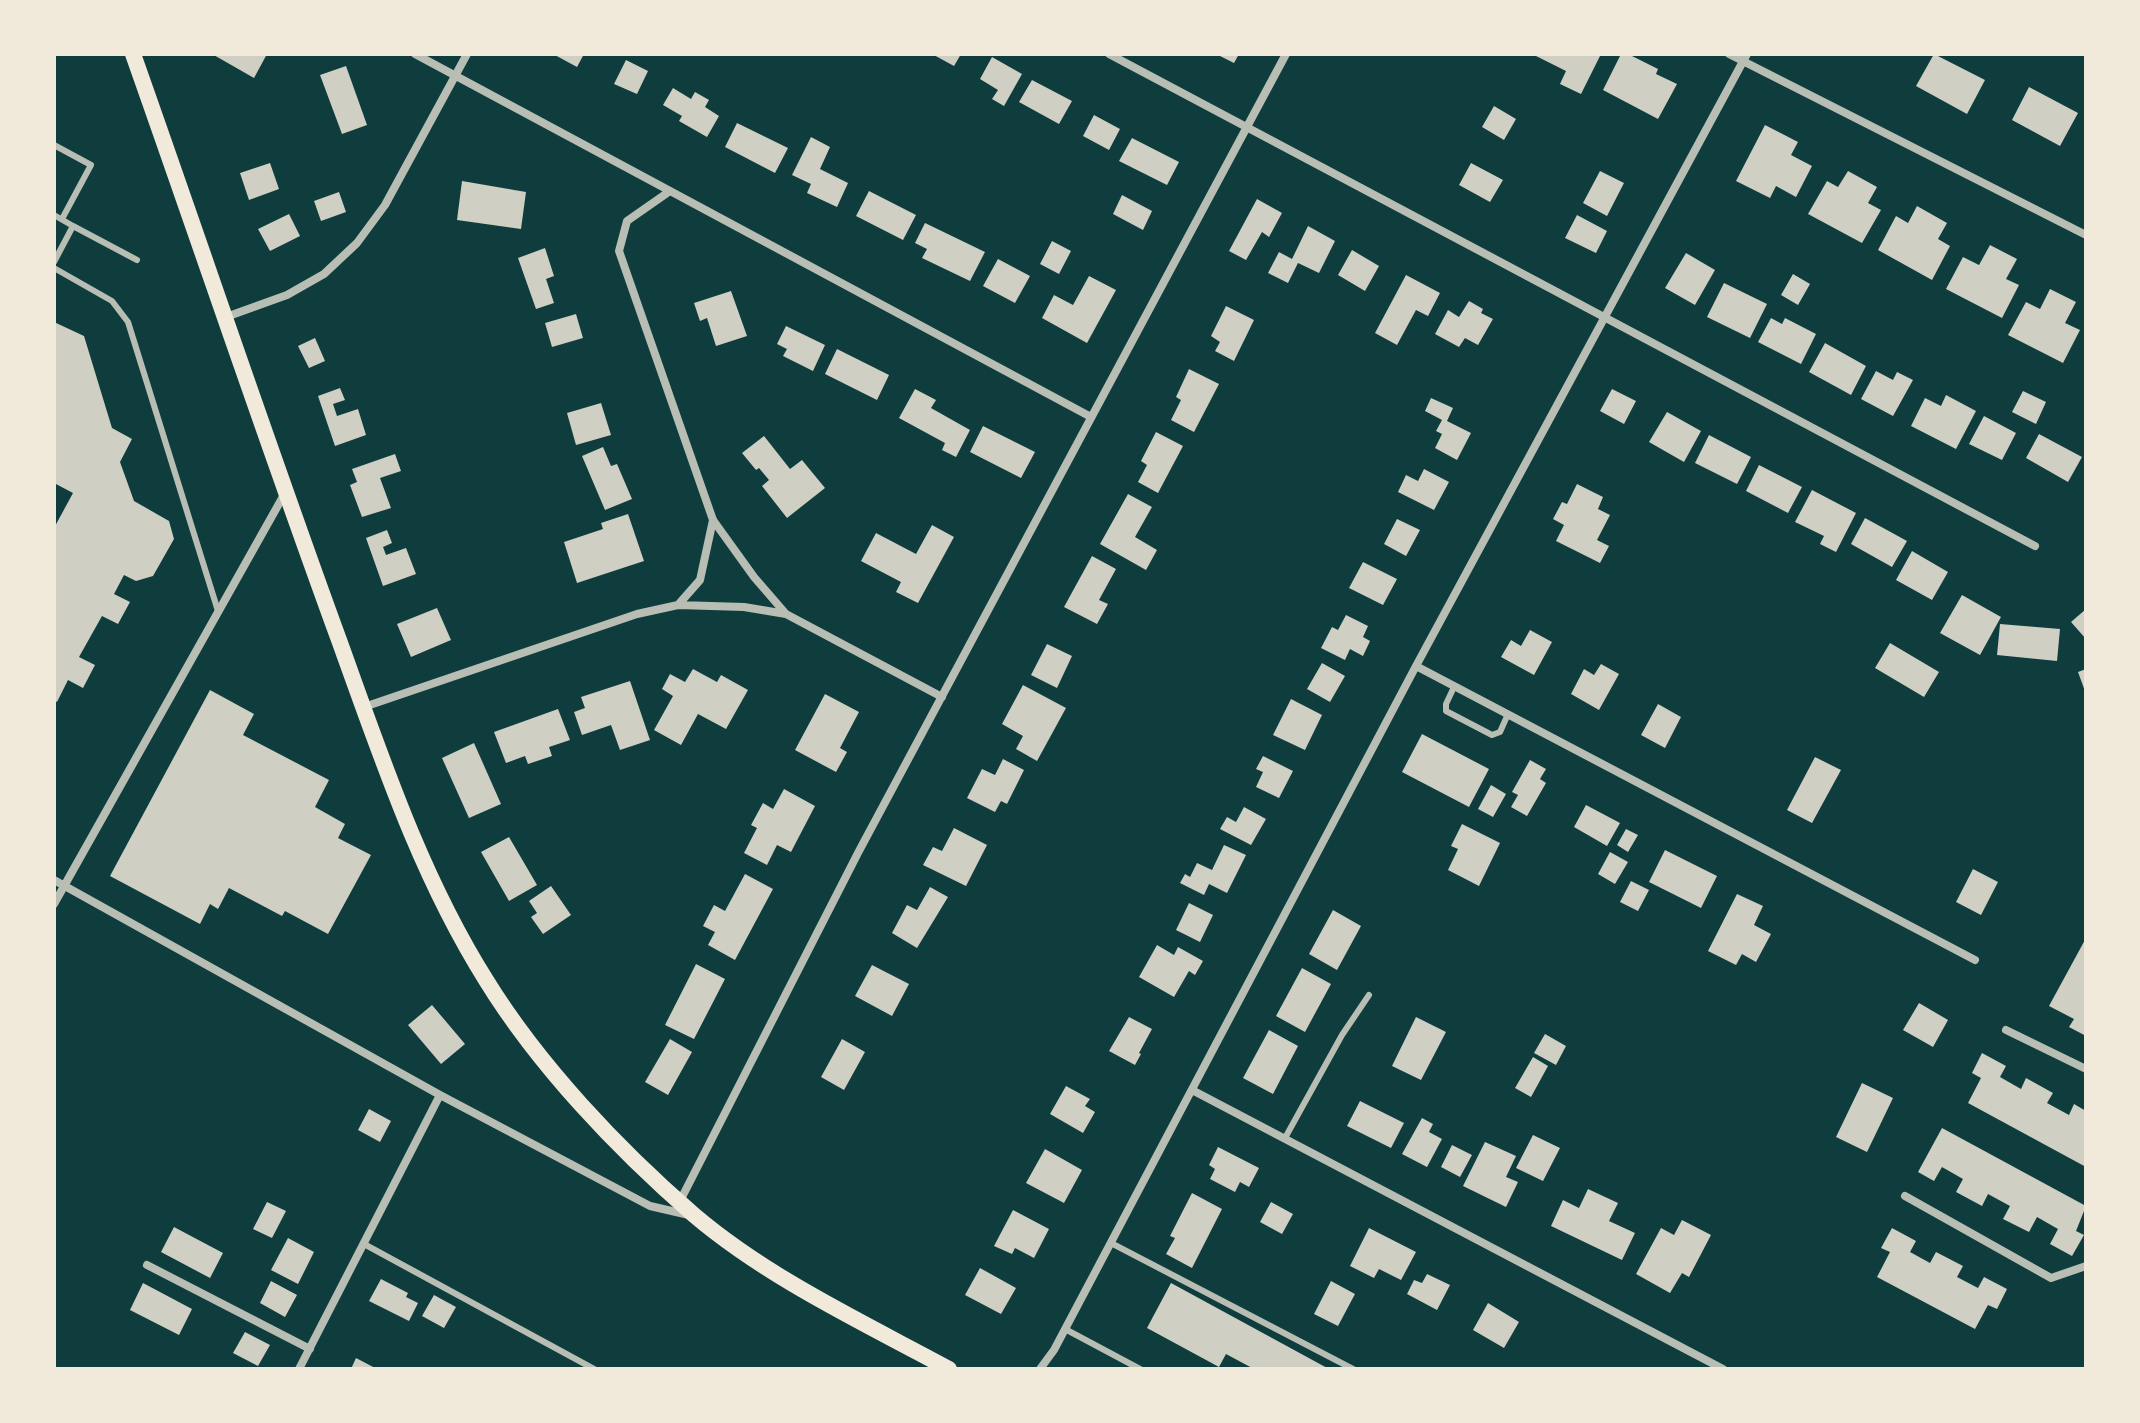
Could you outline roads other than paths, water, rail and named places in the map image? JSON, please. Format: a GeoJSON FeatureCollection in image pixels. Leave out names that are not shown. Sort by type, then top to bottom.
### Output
{"type":"FeatureCollection","features":[{"type":"Feature","properties":{"kind":"main road"},"geometry":{"type":"LineString","coordinates":[[133,54],[285,493],[410,833],[486,981],[539,1054],[602,1126],[697,1217],[768,1268],[949,1369]]}},
{"type":"Feature","properties":{"kind":"street"},"geometry":{"type":"LineString","coordinates":[[415,54],[1091,417]]}},
{"type":"Feature","properties":{"kind":"street"},"geometry":{"type":"LineString","coordinates":[[226,317],[287,295],[324,274],[357,243],[385,205],[467,54]]}},
{"type":"Feature","properties":{"kind":"street"},"geometry":{"type":"LineString","coordinates":[[1109,54],[2035,546]]}},
{"type":"Feature","properties":{"kind":"street"},"geometry":{"type":"LineString","coordinates":[[680,1201],[859,851],[1286,54]]}},
{"type":"Feature","properties":{"kind":"street"},"geometry":{"type":"LineString","coordinates":[[1729,54],[1745,58],[2086,235]]}},
{"type":"Feature","properties":{"kind":"street"},"geometry":{"type":"LineString","coordinates":[[1040,1369],[1065,1329],[1416,666],[1745,58]]}},
{"type":"Feature","properties":{"kind":"street"},"geometry":{"type":"LineString","coordinates":[[670,191],[627,221],[619,251],[713,520],[754,577],[786,614]]}},
{"type":"Feature","properties":{"kind":"street"},"geometry":{"type":"LineString","coordinates":[[54,904],[285,493]]}},
{"type":"Feature","properties":{"kind":"street"},"geometry":{"type":"LineString","coordinates":[[678,605],[700,580],[713,520]]}},
{"type":"Feature","properties":{"kind":"street"},"geometry":{"type":"LineString","coordinates":[[364,707],[637,614],[678,605],[744,607],[786,614],[942,697]]}},
{"type":"Feature","properties":{"kind":"street"},"geometry":{"type":"LineString","coordinates":[[1416,666],[1975,960]]}},
{"type":"Feature","properties":{"kind":"street"},"geometry":{"type":"LineString","coordinates":[[54,880],[440,1095],[650,1206],[697,1217]]}},
{"type":"Feature","properties":{"kind":"street"},"geometry":{"type":"LineString","coordinates":[[2006,1030],[2086,1069]]}},
{"type":"Feature","properties":{"kind":"street"},"geometry":{"type":"LineString","coordinates":[[1192,1090],[1723,1369]]}},
{"type":"Feature","properties":{"kind":"street"},"geometry":{"type":"LineString","coordinates":[[299,1369],[440,1095]]}},
{"type":"Feature","properties":{"kind":"street"},"geometry":{"type":"LineString","coordinates":[[1905,1196],[2051,1278],[2086,1266]]}},
{"type":"Feature","properties":{"kind":"street"},"geometry":{"type":"LineString","coordinates":[[147,1265],[310,1349]]}},
{"type":"Feature","properties":{"kind":"lane"},"geometry":{"type":"LineString","coordinates":[[54,145],[91,165],[62,219]]}},
{"type":"Feature","properties":{"kind":"lane"},"geometry":{"type":"LineString","coordinates":[[54,215],[137,260]]}},
{"type":"Feature","properties":{"kind":"lane"},"geometry":{"type":"LineString","coordinates":[[54,262],[73,226]]}},
{"type":"Feature","properties":{"kind":"lane"},"geometry":{"type":"LineString","coordinates":[[54,268],[112,301],[128,322],[219,612]]}},
{"type":"Feature","properties":{"kind":"lane"},"geometry":{"type":"LineString","coordinates":[[1454,687],[1446,711],[1492,735],[1500,732],[1508,714]]}},
{"type":"Feature","properties":{"kind":"lane"},"geometry":{"type":"LineString","coordinates":[[1285,1138],[1342,1035],[1369,995]]}},
{"type":"Feature","properties":{"kind":"lane"},"geometry":{"type":"LineString","coordinates":[[1111,1243],[1353,1369]]}},
{"type":"Feature","properties":{"kind":"lane"},"geometry":{"type":"LineString","coordinates":[[364,1244],[594,1369]]}},
{"type":"Feature","properties":{"kind":"lane"},"geometry":{"type":"LineString","coordinates":[[1065,1329],[1140,1369]]}}]}
